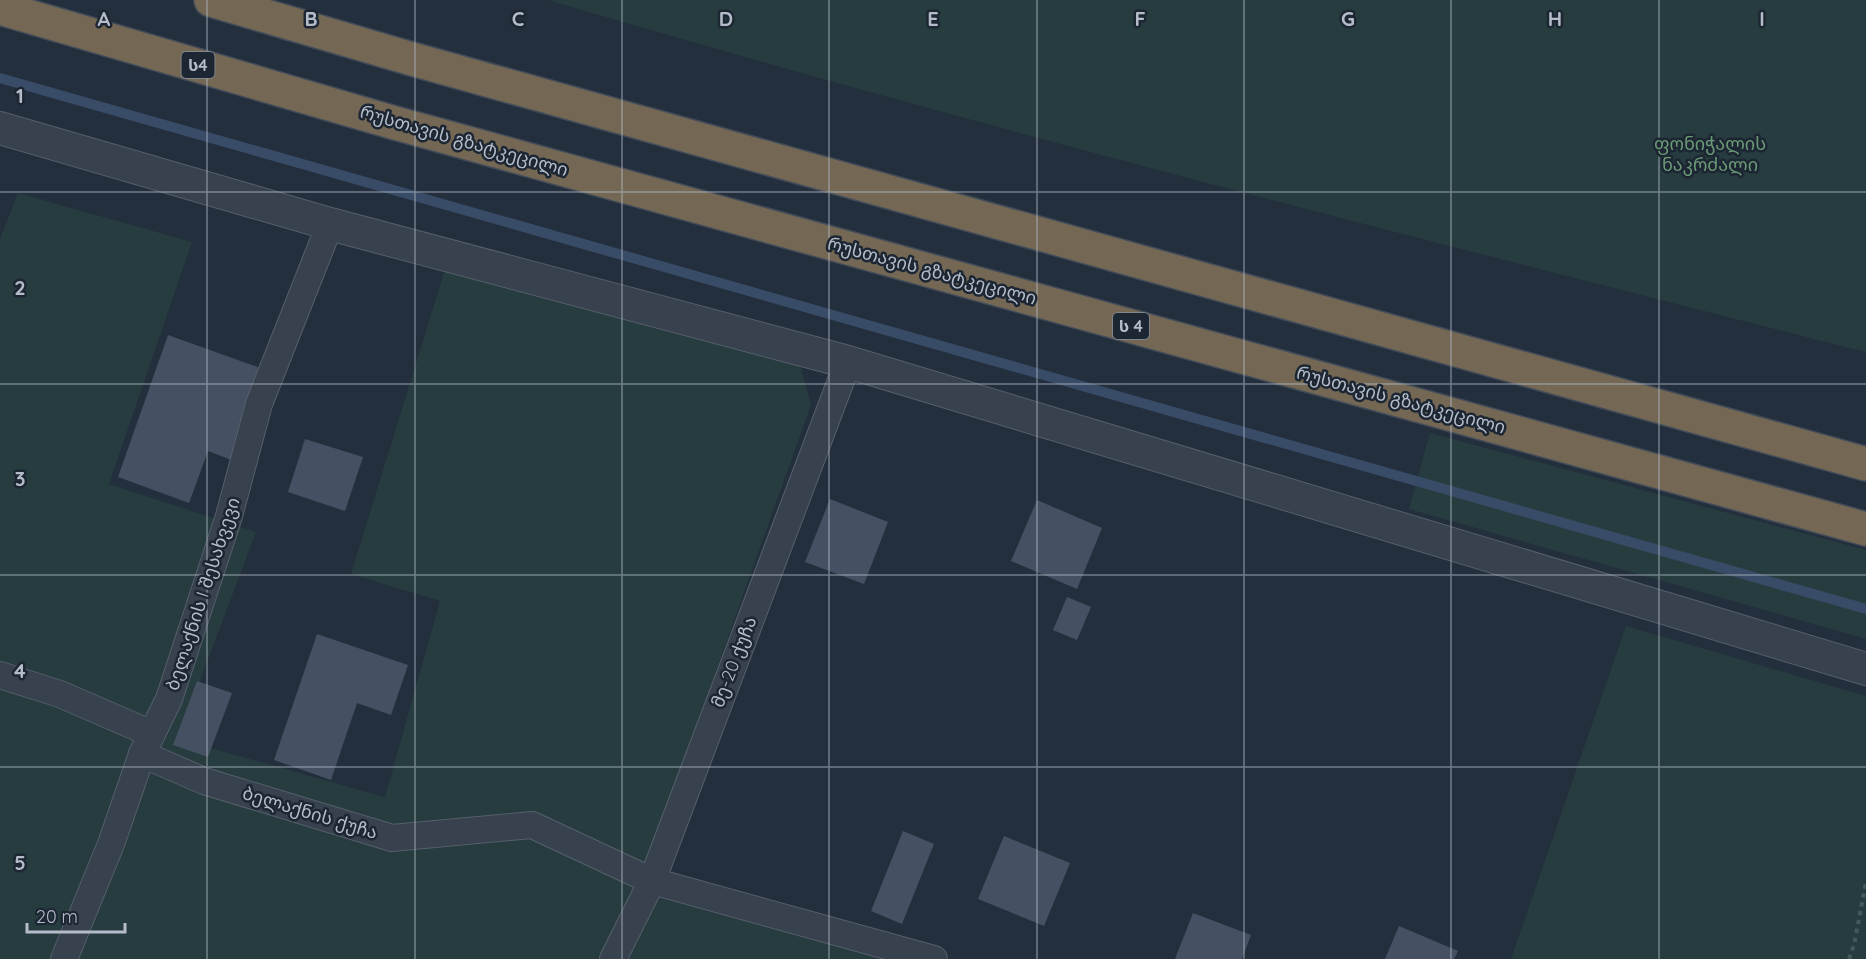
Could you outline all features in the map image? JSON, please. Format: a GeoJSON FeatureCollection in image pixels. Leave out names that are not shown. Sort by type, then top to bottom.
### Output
{"type":"FeatureCollection","features":[{"type":"Feature","properties":{"kind":"highway"},"geometry":{"type":"LineString","coordinates":[[211,0],[412,59],[1866,464]]}},
{"type":"Feature","properties":{"kind":"highway","name":"რუსთავის გზატკეცილი"},"geometry":{"type":"LineString","coordinates":[[0,8],[395,123],[1866,529]]}},
{"type":"Feature","properties":{"kind":"street"},"geometry":{"type":"LineString","coordinates":[[0,128],[330,224],[848,362],[1866,669]]}},
{"type":"Feature","properties":{"kind":"street","name":"ბელაქნის I შესახვევი"},"geometry":{"type":"LineString","coordinates":[[64,959],[111,844],[147,744],[169,699],[229,516],[259,404],[330,224]]}},
{"type":"Feature","properties":{"kind":"street","name":"მე-20 ქუჩა"},"geometry":{"type":"LineString","coordinates":[[613,959],[652,881],[848,362]]}},
{"type":"Feature","properties":{"kind":"street","name":"ბელაქნის ქუჩა"},"geometry":{"type":"LineString","coordinates":[[0,675],[60,694],[147,744],[204,781],[392,838],[532,825],[652,881],[934,959]]}},
{"type":"Feature","properties":{"kind":"path"},"geometry":{"type":"LineString","coordinates":[[1848,959],[1854,945],[1866,882]]}},
{"type":"Feature","properties":{"kind":"green space","name":"ფონიჭალის ნაკრძალი"},"geometry":{"type":"Polygon","coordinates":[[[548,0],[1866,0],[1866,352],[1040,139],[548,0]]]}},
{"type":"Feature","properties":{"kind":"green space"},"geometry":{"type":"Polygon","coordinates":[[[18,193],[192,242],[109,484],[256,532],[178,739],[385,797],[440,601],[351,574],[446,266],[799,361],[811,405],[636,895],[605,959],[0,959],[0,239],[18,193]]]}},
{"type":"Feature","properties":{"kind":"green space"},"geometry":{"type":"Polygon","coordinates":[[[1430,433],[1866,550],[1866,639],[1409,509],[1430,433]]]}},
{"type":"Feature","properties":{"kind":"green space"},"geometry":{"type":"Polygon","coordinates":[[[1626,626],[1866,696],[1866,959],[1511,959],[1626,626]]]}},
{"type":"Feature","properties":{"kind":"green space"},"geometry":{"type":"Polygon","coordinates":[[[653,896],[885,959],[625,959],[653,896]]]}},
{"type":"Feature","properties":{"kind":"building"},"geometry":{"type":"Polygon","coordinates":[[[168,335],[266,370],[234,461],[208,451],[189,503],[118,477],[168,335]]]}},
{"type":"Feature","properties":{"kind":"building"},"geometry":{"type":"Polygon","coordinates":[[[305,439],[363,457],[345,511],[288,492],[305,439]]]}},
{"type":"Feature","properties":{"kind":"building"},"geometry":{"type":"Polygon","coordinates":[[[830,499],[888,522],[864,584],[805,562],[830,499]]]}},
{"type":"Feature","properties":{"kind":"building"},"geometry":{"type":"Polygon","coordinates":[[[1037,500],[1102,528],[1077,589],[1011,561],[1037,500]]]}},
{"type":"Feature","properties":{"kind":"building"},"geometry":{"type":"Polygon","coordinates":[[[1067,597],[1091,607],[1077,640],[1053,630],[1067,597]]]}},
{"type":"Feature","properties":{"kind":"building"},"geometry":{"type":"Polygon","coordinates":[[[317,634],[408,665],[391,715],[357,703],[331,780],[274,760],[317,634]]]}},
{"type":"Feature","properties":{"kind":"building"},"geometry":{"type":"Polygon","coordinates":[[[197,681],[232,693],[208,757],[173,745],[197,681]]]}},
{"type":"Feature","properties":{"kind":"building"},"geometry":{"type":"Polygon","coordinates":[[[903,831],[934,844],[902,924],[871,911],[903,831]]]}},
{"type":"Feature","properties":{"kind":"building"},"geometry":{"type":"Polygon","coordinates":[[[1004,836],[1070,863],[1044,926],[978,899],[1004,836]]]}},
{"type":"Feature","properties":{"kind":"building"},"geometry":{"type":"Polygon","coordinates":[[[1193,913],[1251,935],[1242,959],[1175,959],[1193,913]]]}},
{"type":"Feature","properties":{"kind":"building"},"geometry":{"type":"Polygon","coordinates":[[[1399,926],[1458,951],[1454,959],[1385,959],[1399,926]]]}},
{"type":"Feature","properties":{"kind":"waterway"},"geometry":{"type":"LineString","coordinates":[[0,78],[1866,609]]}}]}
